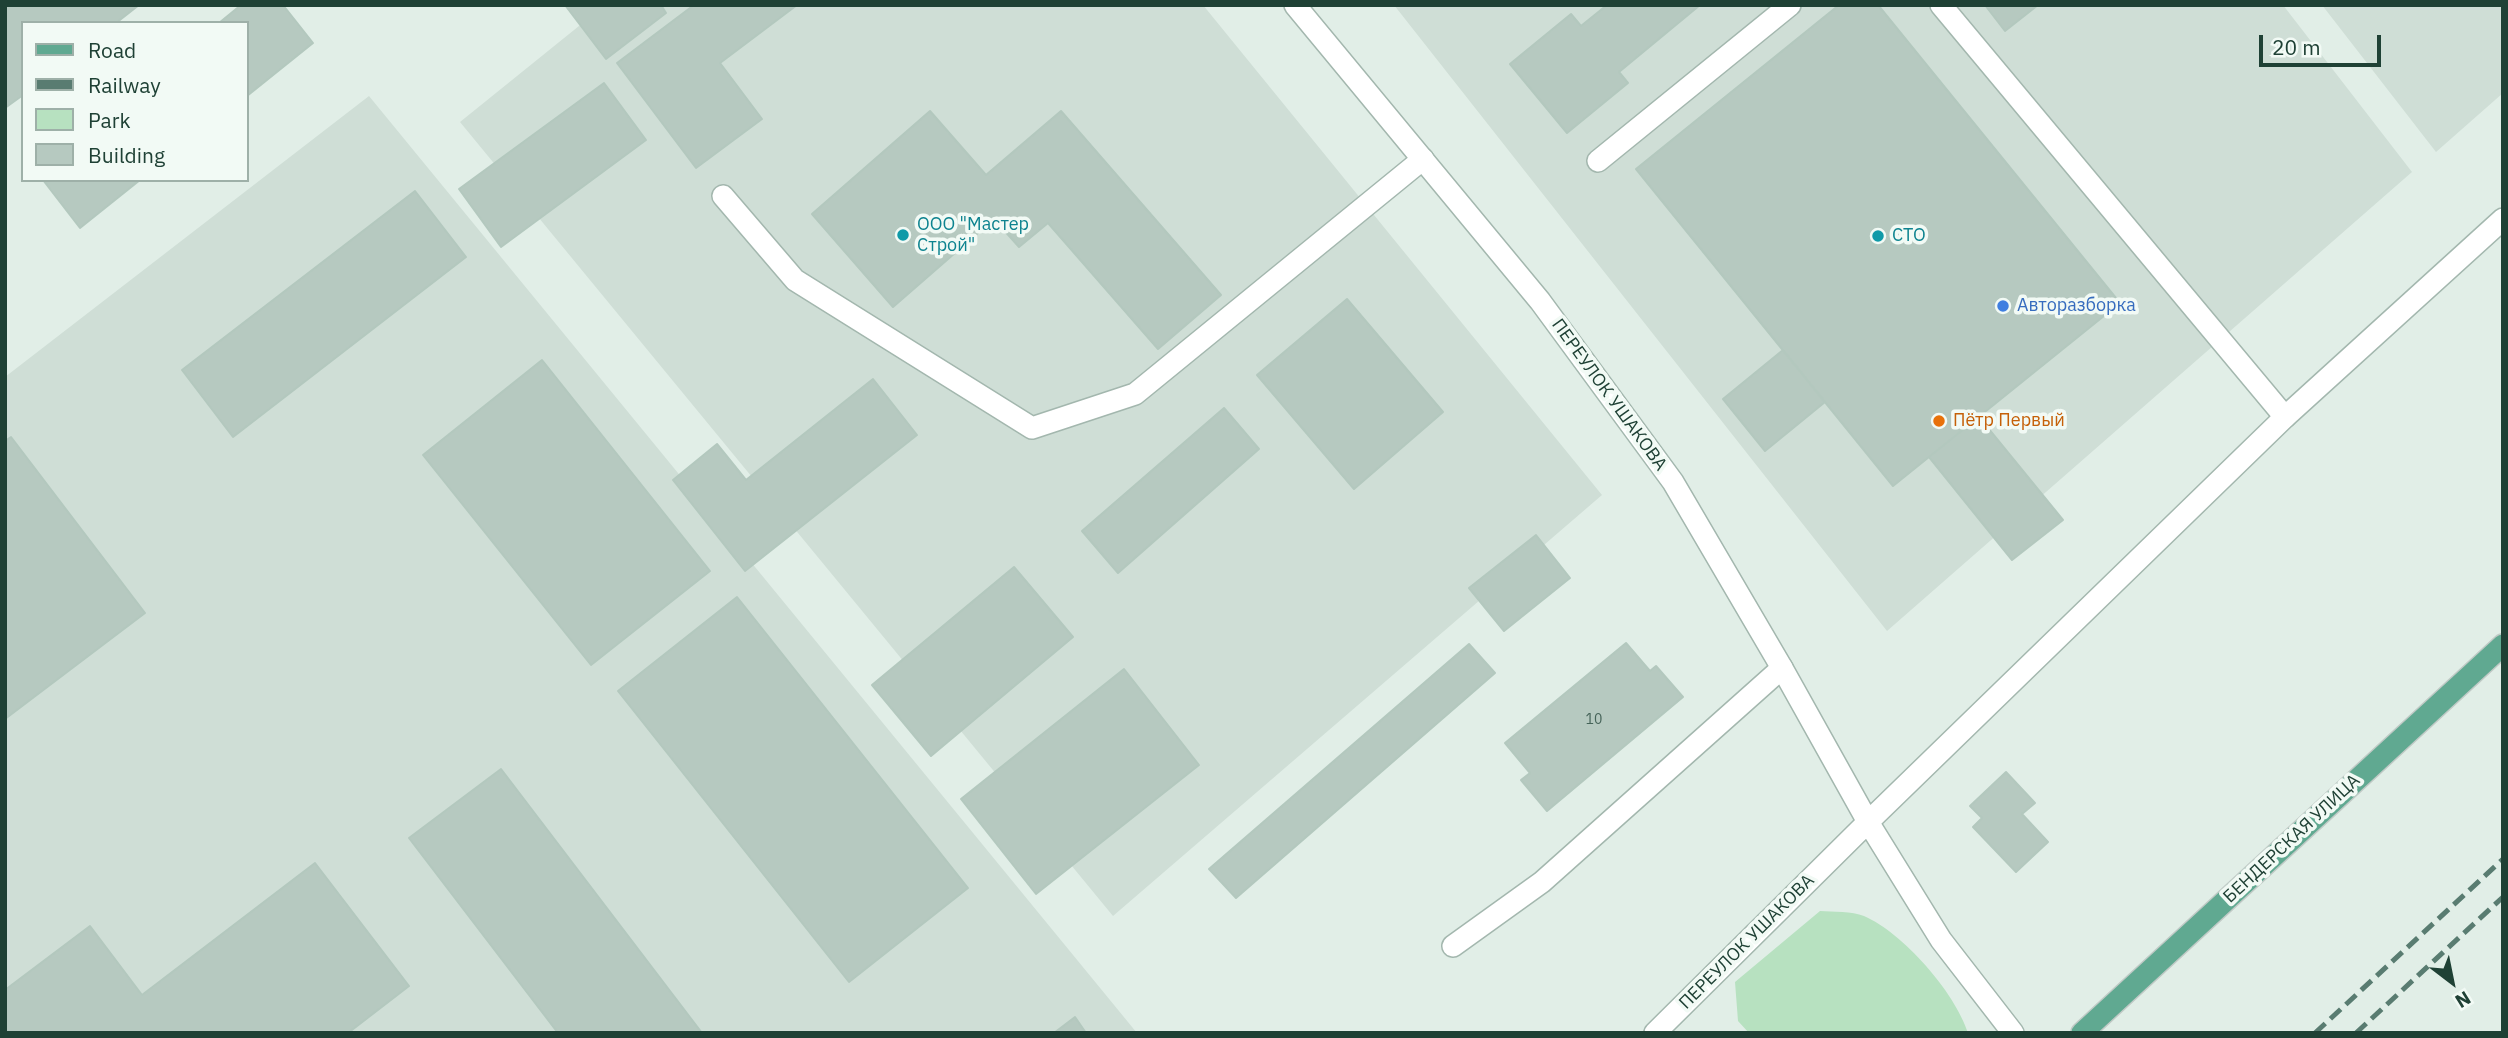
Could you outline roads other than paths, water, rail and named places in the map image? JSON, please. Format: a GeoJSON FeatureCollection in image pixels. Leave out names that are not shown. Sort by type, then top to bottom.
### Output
{"type":"FeatureCollection","features":[{"type":"Feature","properties":{"kind":"main road","name":"БЕНДЕРСКАЯ УЛИЦА"},"geometry":{"type":"LineString","coordinates":[[2082,1033],[2503,645]]}},
{"type":"Feature","properties":{"kind":"street","name":"ПЕРЕУЛОК УШАКОВА"},"geometry":{"type":"LineString","coordinates":[[1295,5],[1540,301],[1673,482],[1868,822],[1941,940],[2013,1033]]}},
{"type":"Feature","properties":{"kind":"street"},"geometry":{"type":"LineString","coordinates":[[1598,161],[1790,5]]}},
{"type":"Feature","properties":{"kind":"street"},"geometry":{"type":"LineString","coordinates":[[1941,5],[2286,417]]}},
{"type":"Feature","properties":{"kind":"street"},"geometry":{"type":"LineString","coordinates":[[723,196],[795,280],[1032,428],[1135,394],[1423,159]]}},
{"type":"Feature","properties":{"kind":"street"},"geometry":{"type":"LineString","coordinates":[[1868,822],[2286,417],[2503,219]]}},
{"type":"Feature","properties":{"kind":"street"},"geometry":{"type":"LineString","coordinates":[[1453,946],[1542,882],[1782,668]]}},
{"type":"Feature","properties":{"kind":"street","name":"ПЕРЕУЛОК УШАКОВА"},"geometry":{"type":"LineString","coordinates":[[1656,1033],[1868,822]]}},
{"type":"Feature","properties":{"kind":"railway"},"geometry":{"type":"LineString","coordinates":[[2315,1033],[2503,859]]}},
{"type":"Feature","properties":{"kind":"railway"},"geometry":{"type":"LineString","coordinates":[[2356,1033],[2503,897]]}},
{"type":"Feature","properties":{"kind":"place","name":"ООО \"Мастер Строй\""},"geometry":{"type":"Point","coordinates":[903,235]}},
{"type":"Feature","properties":{"kind":"place","name":"СТО"},"geometry":{"type":"Point","coordinates":[1878,236]}},
{"type":"Feature","properties":{"kind":"place","name":"Авторазборка"},"geometry":{"type":"Point","coordinates":[2003,306]}},
{"type":"Feature","properties":{"kind":"place","name":"Пётр Первый"},"geometry":{"type":"Point","coordinates":[1939,421]}}]}
